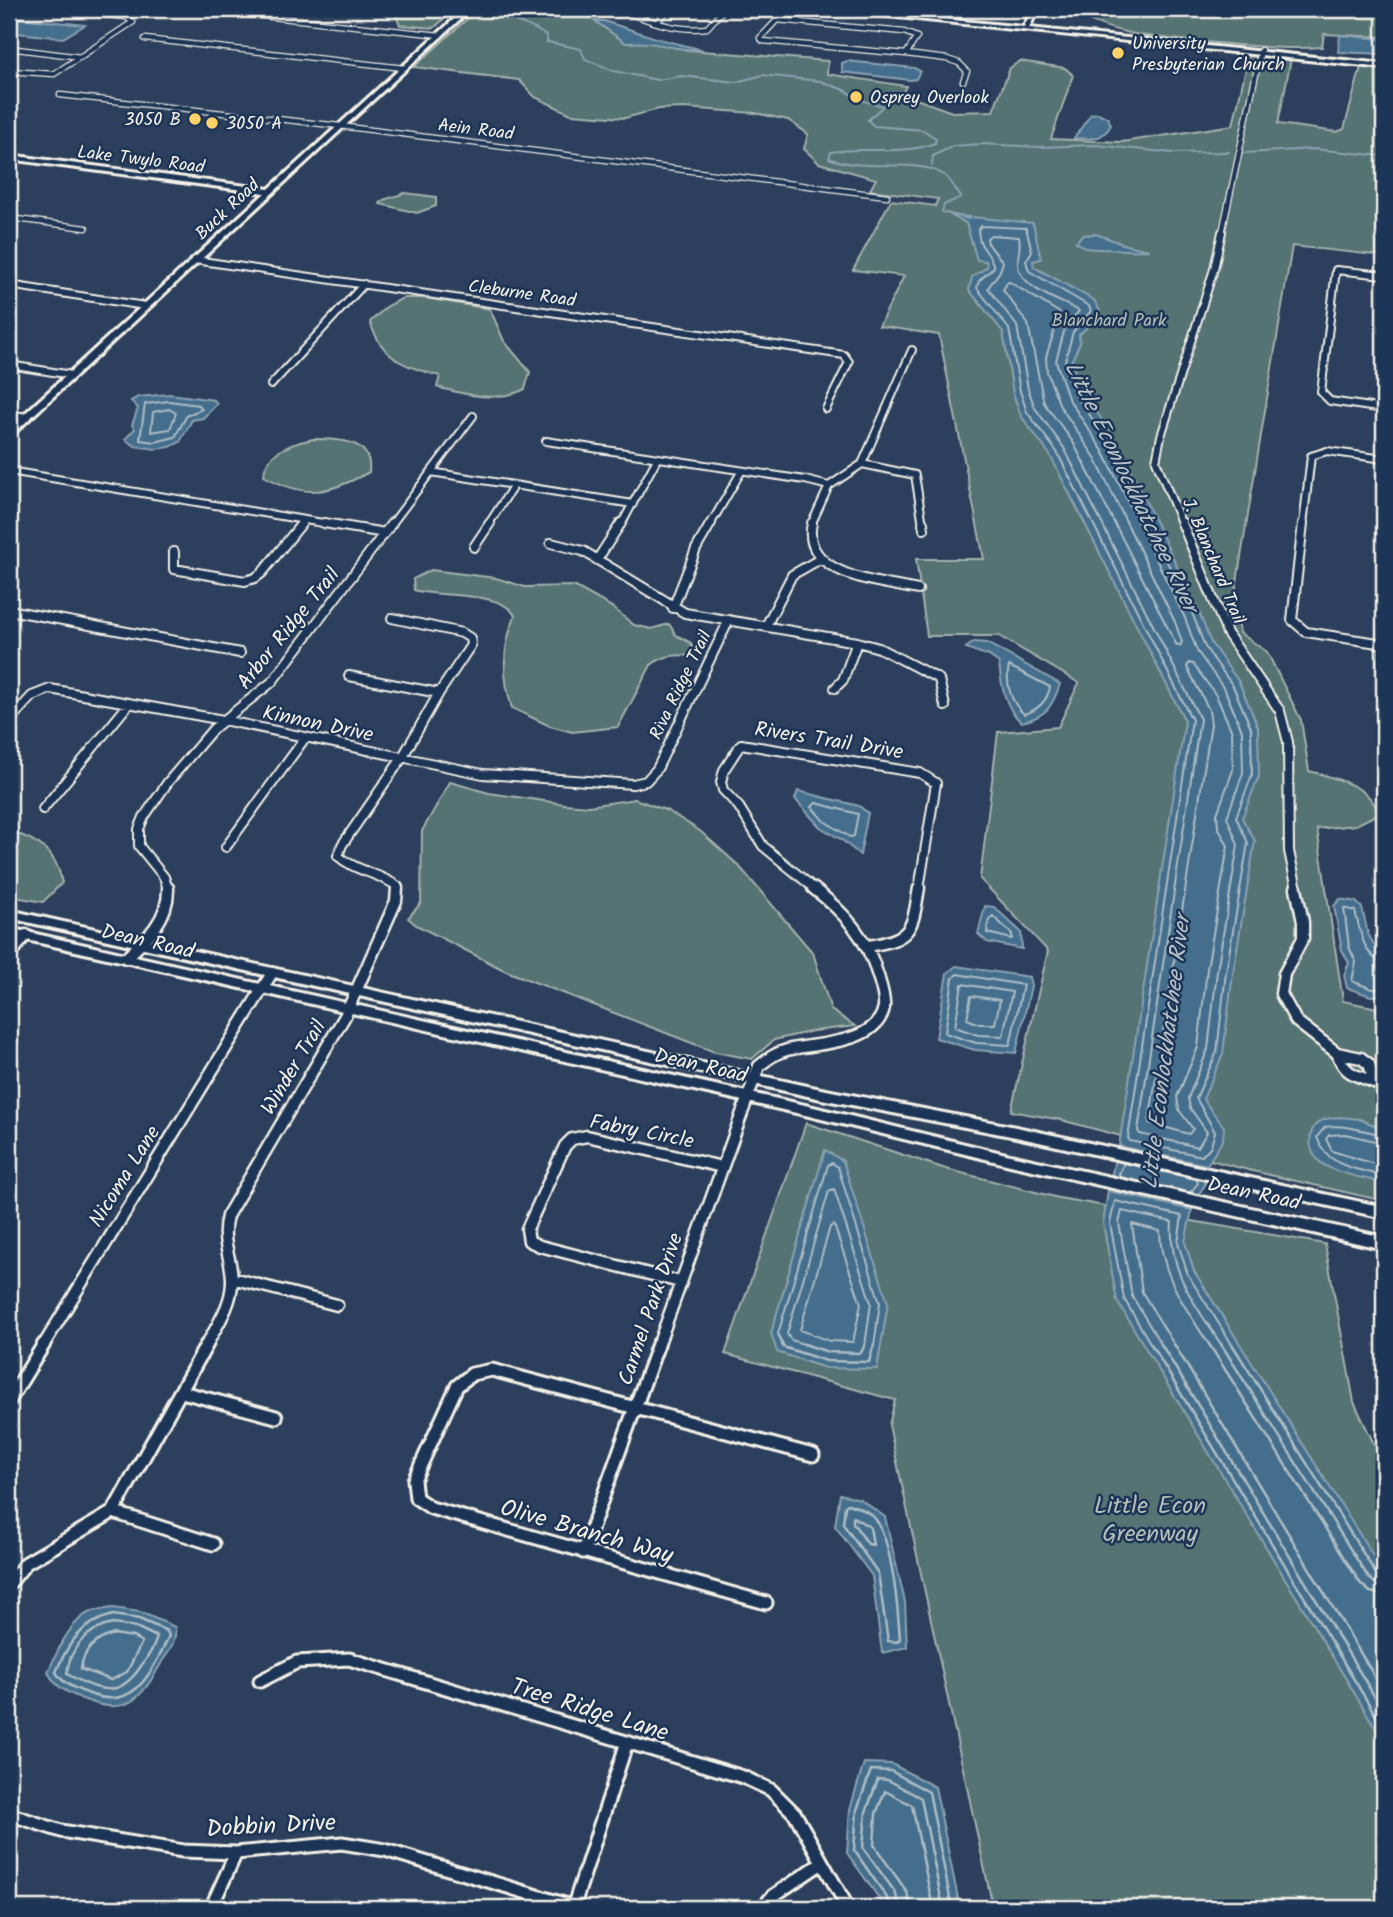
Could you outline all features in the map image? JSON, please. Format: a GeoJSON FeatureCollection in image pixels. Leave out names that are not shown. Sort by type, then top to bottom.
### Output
{"type":"FeatureCollection","features":[{"type":"Feature","properties":{"kind":"street"},"geometry":{"type":"LineString","coordinates":[[9,71],[54,75],[133,20],[56,9]]}},
{"type":"Feature","properties":{"kind":"street"},"geometry":{"type":"LineString","coordinates":[[197,9],[440,35]]}},
{"type":"Feature","properties":{"kind":"street","name":"Buck Road"},"geometry":{"type":"LineString","coordinates":[[9,433],[468,9]]}},
{"type":"Feature","properties":{"kind":"street"},"geometry":{"type":"LineString","coordinates":[[618,9],[682,28],[703,29],[724,9]]}},
{"type":"Feature","properties":{"kind":"street"},"geometry":{"type":"LineString","coordinates":[[657,21],[668,9]]}},
{"type":"Feature","properties":{"kind":"street"},"geometry":{"type":"LineString","coordinates":[[801,19],[808,9]]}},
{"type":"Feature","properties":{"kind":"street"},"geometry":{"type":"LineString","coordinates":[[825,9],[1029,28]]}},
{"type":"Feature","properties":{"kind":"street"},"geometry":{"type":"LineString","coordinates":[[859,9],[1384,64]]}},
{"type":"Feature","properties":{"kind":"street"},"geometry":{"type":"LineString","coordinates":[[1029,28],[1035,9]]}},
{"type":"Feature","properties":{"kind":"street"},"geometry":{"type":"LineString","coordinates":[[905,54],[916,35],[801,19],[773,22],[760,38],[766,42],[796,46],[947,59],[959,63],[967,71],[963,80]]}},
{"type":"Feature","properties":{"kind":"street"},"geometry":{"type":"LineString","coordinates":[[145,38],[404,68]]}},
{"type":"Feature","properties":{"kind":"street"},"geometry":{"type":"LineString","coordinates":[[9,48],[82,57]]}},
{"type":"Feature","properties":{"kind":"street","name":"J. Blanchard Trail"},"geometry":{"type":"LineString","coordinates":[[1261,52],[1214,269],[1161,436],[1156,461],[1227,633],[1280,711],[1288,742],[1289,851],[1303,922],[1303,938],[1283,974],[1281,994],[1296,1021],[1337,1053],[1361,1058],[1369,1064],[1374,1080]]}},
{"type":"Feature","properties":{"kind":"street","name":"Aein Road"},"geometry":{"type":"LineString","coordinates":[[60,95],[340,126],[887,197]]}},
{"type":"Feature","properties":{"kind":"street","name":"Lake Twylo Road"},"geometry":{"type":"LineString","coordinates":[[9,158],[269,191]]}},
{"type":"Feature","properties":{"kind":"street"},"geometry":{"type":"LineString","coordinates":[[9,218],[86,228]]}},
{"type":"Feature","properties":{"kind":"street","name":"Cleburne Road"},"geometry":{"type":"LineString","coordinates":[[195,260],[844,355],[849,362],[826,409]]}},
{"type":"Feature","properties":{"kind":"street"},"geometry":{"type":"LineString","coordinates":[[1384,275],[1336,270],[1321,391],[1325,398],[1337,403],[1384,409]]}},
{"type":"Feature","properties":{"kind":"street"},"geometry":{"type":"LineString","coordinates":[[271,385],[365,284]]}},
{"type":"Feature","properties":{"kind":"street"},"geometry":{"type":"LineString","coordinates":[[9,285],[145,306]]}},
{"type":"Feature","properties":{"kind":"street"},"geometry":{"type":"LineString","coordinates":[[912,350],[862,464],[829,486],[812,521],[809,535],[811,546],[820,559],[851,576],[918,590]]}},
{"type":"Feature","properties":{"kind":"street"},"geometry":{"type":"LineString","coordinates":[[9,365],[72,375]]}},
{"type":"Feature","properties":{"kind":"street"},"geometry":{"type":"LineString","coordinates":[[9,414],[26,417]]}},
{"type":"Feature","properties":{"kind":"street","name":"Arbor Ridge Trail"},"geometry":{"type":"LineString","coordinates":[[126,958],[143,944],[164,912],[170,894],[164,877],[146,860],[138,844],[144,815],[205,737],[223,720],[254,700],[272,682],[473,416]]}},
{"type":"Feature","properties":{"kind":"street"},"geometry":{"type":"LineString","coordinates":[[546,441],[805,480],[829,486]]}},
{"type":"Feature","properties":{"kind":"street"},"geometry":{"type":"LineString","coordinates":[[1384,459],[1327,451],[1311,456],[1292,620],[1306,632],[1384,644]]}},
{"type":"Feature","properties":{"kind":"street"},"geometry":{"type":"LineString","coordinates":[[597,560],[657,459]]}},
{"type":"Feature","properties":{"kind":"street"},"geometry":{"type":"LineString","coordinates":[[862,464],[908,471],[915,475],[924,528]]}},
{"type":"Feature","properties":{"kind":"street"},"geometry":{"type":"LineString","coordinates":[[9,471],[385,533]]}},
{"type":"Feature","properties":{"kind":"street"},"geometry":{"type":"LineString","coordinates":[[431,472],[633,503]]}},
{"type":"Feature","properties":{"kind":"street"},"geometry":{"type":"LineString","coordinates":[[673,608],[693,562],[695,549],[741,472]]}},
{"type":"Feature","properties":{"kind":"street"},"geometry":{"type":"LineString","coordinates":[[474,547],[513,485]]}},
{"type":"Feature","properties":{"kind":"street"},"geometry":{"type":"LineString","coordinates":[[174,552],[174,569],[245,581],[262,573],[304,520]]}},
{"type":"Feature","properties":{"kind":"street"},"geometry":{"type":"LineString","coordinates":[[551,543],[583,551],[673,608],[729,620]]}},
{"type":"Feature","properties":{"kind":"street"},"geometry":{"type":"LineString","coordinates":[[766,626],[792,575],[820,559]]}},
{"type":"Feature","properties":{"kind":"street"},"geometry":{"type":"LineString","coordinates":[[9,610],[240,653]]}},
{"type":"Feature","properties":{"kind":"street","name":"Winder Trail"},"geometry":{"type":"LineString","coordinates":[[113,1513],[226,1310],[231,1296],[232,1278],[223,1232],[227,1216],[358,992],[396,901],[397,886],[380,876],[346,865],[338,856],[342,845],[401,758],[471,645],[470,638],[463,633],[392,618]]}},
{"type":"Feature","properties":{"kind":"street","name":"Riva Ridge Trail"},"geometry":{"type":"LineString","coordinates":[[633,784],[646,781],[657,769],[729,620],[879,648],[939,679],[945,706]]}},
{"type":"Feature","properties":{"kind":"street"},"geometry":{"type":"LineString","coordinates":[[835,688],[843,680],[857,642]]}},
{"type":"Feature","properties":{"kind":"street"},"geometry":{"type":"LineString","coordinates":[[1383,669],[1384,649]]}},
{"type":"Feature","properties":{"kind":"street"},"geometry":{"type":"LineString","coordinates":[[349,676],[439,693]]}},
{"type":"Feature","properties":{"kind":"street","name":"Kinnon Drive"},"geometry":{"type":"LineString","coordinates":[[9,720],[29,697],[39,691],[51,689],[513,778],[633,784]]}},
{"type":"Feature","properties":{"kind":"street"},"geometry":{"type":"LineString","coordinates":[[43,809],[128,705]]}},
{"type":"Feature","properties":{"kind":"street"},"geometry":{"type":"LineString","coordinates":[[226,847],[305,738]]}},
{"type":"Feature","properties":{"kind":"street","name":"Rivers Trail Drive"},"geometry":{"type":"LineString","coordinates":[[754,1079],[759,1066],[767,1058],[853,1038],[867,1031],[878,1021],[884,1010],[883,992],[868,946],[836,906],[767,850],[754,835],[737,804],[722,788],[721,780],[734,752],[741,744],[920,773],[936,783],[913,925],[907,935],[895,941],[868,946]]}},
{"type":"Feature","properties":{"kind":"street","name":"Dean Road"},"geometry":{"type":"LineString","coordinates":[[9,914],[754,1079],[1089,1148],[1384,1213]]}},
{"type":"Feature","properties":{"kind":"street","name":"Dean Road"},"geometry":{"type":"LineString","coordinates":[[9,932],[1384,1243]]}},
{"type":"Feature","properties":{"kind":"street"},"geometry":{"type":"LineString","coordinates":[[9,956],[26,936]]}},
{"type":"Feature","properties":{"kind":"street","name":"Nicoma Lane"},"geometry":{"type":"LineString","coordinates":[[9,1401],[272,973]]}},
{"type":"Feature","properties":{"kind":"street","name":"J. Blanchard Trail"},"geometry":{"type":"LineString","coordinates":[[1337,1053],[1343,1070],[1355,1077],[1374,1080],[1384,1087]]}},
{"type":"Feature","properties":{"kind":"street","name":"Carmel Park Drive"},"geometry":{"type":"LineString","coordinates":[[583,1552],[754,1079]]}},
{"type":"Feature","properties":{"kind":"street","name":"Fabry Circle"},"geometry":{"type":"LineString","coordinates":[[680,1282],[540,1246],[529,1241],[527,1229],[565,1146],[572,1139],[587,1136],[722,1167]]}},
{"type":"Feature","properties":{"kind":"street"},"geometry":{"type":"LineString","coordinates":[[232,1278],[337,1305]]}},
{"type":"Feature","properties":{"kind":"street","name":"Olive Branch Way"},"geometry":{"type":"LineString","coordinates":[[635,1410],[492,1370],[466,1375],[457,1386],[414,1480],[416,1498],[431,1508],[766,1603]]}},
{"type":"Feature","properties":{"kind":"street"},"geometry":{"type":"LineString","coordinates":[[182,1392],[276,1417]]}},
{"type":"Feature","properties":{"kind":"street"},"geometry":{"type":"LineString","coordinates":[[635,1410],[813,1455]]}},
{"type":"Feature","properties":{"kind":"street"},"geometry":{"type":"LineString","coordinates":[[9,1584],[26,1563],[113,1513],[213,1544]]}},
{"type":"Feature","properties":{"kind":"street","name":"Tree Ridge Lane"},"geometry":{"type":"LineString","coordinates":[[260,1681],[297,1662],[349,1660],[743,1777],[771,1790],[794,1814],[848,1908]]}},
{"type":"Feature","properties":{"kind":"street"},"geometry":{"type":"LineString","coordinates":[[574,1908],[627,1742]]}},
{"type":"Feature","properties":{"kind":"street","name":"Dobbin Drive"},"geometry":{"type":"LineString","coordinates":[[9,1814],[61,1831],[127,1844],[183,1851],[236,1853],[342,1843],[385,1850],[574,1908]]}},
{"type":"Feature","properties":{"kind":"street"},"geometry":{"type":"LineString","coordinates":[[211,1908],[236,1853]]}},
{"type":"Feature","properties":{"kind":"street"},"geometry":{"type":"LineString","coordinates":[[762,1908],[773,1895],[822,1863]]}},
{"type":"Feature","properties":{"kind":"green space"},"geometry":{"type":"Polygon","coordinates":[[[371,9],[455,9],[434,28],[400,25],[395,14],[371,9]]]}},
{"type":"Feature","properties":{"kind":"green space","name":"Blanchard Park"},"geometry":{"type":"Polygon","coordinates":[[[478,9],[583,9],[626,43],[646,41],[688,50],[828,61],[827,74],[906,86],[902,94],[952,112],[993,111],[1010,68],[1020,61],[1065,68],[1073,75],[1051,139],[1122,142],[1233,125],[1249,55],[1291,59],[1278,124],[1337,132],[1344,129],[1361,67],[1384,69],[1384,256],[1292,246],[1231,618],[1238,620],[1240,633],[1267,652],[1301,720],[1309,771],[1340,780],[1360,790],[1375,804],[1378,814],[1356,825],[1317,829],[1343,1001],[1377,1008],[1384,1024],[1384,1201],[1248,1170],[1061,1120],[1011,1111],[1048,951],[980,879],[998,732],[1058,727],[1079,683],[999,636],[927,636],[916,559],[984,559],[939,335],[879,326],[904,276],[853,270],[891,200],[935,206],[938,199],[870,190],[876,179],[819,163],[804,149],[808,134],[788,120],[755,113],[684,108],[659,109],[625,118],[571,114],[535,97],[519,80],[414,67],[478,9]]]}},
{"type":"Feature","properties":{"kind":"green space"},"geometry":{"type":"Polygon","coordinates":[[[1077,9],[1338,9],[1334,11],[1335,14],[1342,16],[1384,14],[1384,37],[1324,34],[1322,47],[1307,48],[1187,41],[1138,35],[1107,27],[1077,14],[1077,9]]]}},
{"type":"Feature","properties":{"kind":"green space"},"geometry":{"type":"Polygon","coordinates":[[[405,193],[436,197],[436,206],[417,213],[380,204],[383,200],[405,193]]]}},
{"type":"Feature","properties":{"kind":"green space"},"geometry":{"type":"Polygon","coordinates":[[[403,298],[425,298],[490,309],[504,341],[530,372],[525,389],[492,397],[459,393],[437,387],[440,376],[396,360],[381,345],[370,322],[386,307],[403,298]]]}},
{"type":"Feature","properties":{"kind":"green space"},"geometry":{"type":"Polygon","coordinates":[[[313,439],[343,441],[360,447],[369,461],[369,472],[341,485],[317,491],[292,488],[264,476],[265,468],[274,455],[289,446],[313,439]]]}},
{"type":"Feature","properties":{"kind":"green space"},"geometry":{"type":"Polygon","coordinates":[[[431,570],[496,578],[525,587],[574,586],[612,607],[634,625],[651,629],[669,624],[676,635],[691,643],[694,653],[692,656],[666,657],[651,665],[618,727],[572,732],[550,726],[512,708],[506,684],[505,662],[515,616],[498,602],[484,598],[414,590],[413,579],[431,570]]]}},
{"type":"Feature","properties":{"kind":"green space"},"geometry":{"type":"Polygon","coordinates":[[[450,782],[489,793],[565,804],[589,806],[635,799],[668,811],[700,831],[739,866],[813,953],[831,1010],[855,1026],[813,1031],[774,1040],[752,1059],[715,1052],[506,971],[416,925],[408,918],[421,903],[422,831],[450,782]]]}},
{"type":"Feature","properties":{"kind":"green space"},"geometry":{"type":"Polygon","coordinates":[[[9,831],[38,843],[56,863],[62,883],[43,902],[9,896],[9,831]]]}},
{"type":"Feature","properties":{"kind":"green space","name":"Little Econ Greenway"},"geometry":{"type":"Polygon","coordinates":[[[806,1123],[946,1169],[1059,1198],[1325,1244],[1354,1402],[1384,1465],[1384,1908],[993,1908],[889,1425],[895,1400],[725,1354],[806,1123]]]}},
{"type":"Feature","properties":{"kind":"water"},"geometry":{"type":"Polygon","coordinates":[[[9,17],[85,25],[63,38],[9,32],[9,17]]]}},
{"type":"Feature","properties":{"kind":"water"},"geometry":{"type":"Polygon","coordinates":[[[595,21],[604,21],[703,50],[626,43],[595,21]]]}},
{"type":"Feature","properties":{"kind":"water"},"geometry":{"type":"Polygon","coordinates":[[[1340,35],[1384,39],[1384,51],[1382,54],[1338,52],[1340,35]]]}},
{"type":"Feature","properties":{"kind":"water"},"geometry":{"type":"Polygon","coordinates":[[[847,61],[914,68],[920,71],[916,79],[910,80],[842,72],[842,63],[847,61]]]}},
{"type":"Feature","properties":{"kind":"water"},"geometry":{"type":"Polygon","coordinates":[[[1098,113],[1108,118],[1111,125],[1108,130],[1095,138],[1074,138],[1091,114],[1098,113]]]}},
{"type":"Feature","properties":{"kind":"water"},"geometry":{"type":"Polygon","coordinates":[[[950,215],[1033,223],[1041,259],[1033,261],[1034,267],[1094,300],[1100,311],[1079,335],[1080,343],[1071,362],[1083,392],[1117,442],[1199,612],[1211,643],[1239,682],[1258,727],[1259,776],[1242,818],[1255,841],[1233,973],[1223,1054],[1203,1099],[1224,1127],[1223,1140],[1207,1165],[1119,1146],[1185,721],[1050,455],[1021,416],[1013,393],[1003,332],[969,290],[972,277],[987,267],[986,261],[977,260],[966,223],[950,215]]]}},
{"type":"Feature","properties":{"kind":"water"},"geometry":{"type":"Polygon","coordinates":[[[1096,234],[1149,250],[1086,248],[1076,242],[1082,235],[1096,234]]]}},
{"type":"Feature","properties":{"kind":"water"},"geometry":{"type":"Polygon","coordinates":[[[170,394],[214,400],[217,404],[203,418],[192,420],[180,442],[170,447],[156,449],[135,446],[125,439],[135,429],[132,425],[138,408],[131,401],[138,397],[170,394]]]}},
{"type":"Feature","properties":{"kind":"water"},"geometry":{"type":"Polygon","coordinates":[[[974,642],[987,643],[1060,684],[1047,710],[1022,722],[1016,717],[1005,696],[999,663],[989,656],[966,648],[974,642]]]}},
{"type":"Feature","properties":{"kind":"water"},"geometry":{"type":"Polygon","coordinates":[[[798,791],[859,806],[868,813],[860,855],[820,827],[795,799],[798,791]]]}},
{"type":"Feature","properties":{"kind":"water"},"geometry":{"type":"Polygon","coordinates":[[[1340,899],[1356,902],[1362,908],[1368,934],[1384,962],[1384,995],[1371,996],[1347,988],[1344,975],[1349,963],[1342,950],[1334,906],[1340,899]]]}},
{"type":"Feature","properties":{"kind":"water"},"geometry":{"type":"Polygon","coordinates":[[[985,906],[994,907],[1021,932],[1022,949],[987,942],[978,934],[985,906]]]}},
{"type":"Feature","properties":{"kind":"water"},"geometry":{"type":"Polygon","coordinates":[[[956,966],[1029,977],[1031,986],[1016,1053],[975,1050],[936,1038],[947,973],[956,966]]]}},
{"type":"Feature","properties":{"kind":"water"},"geometry":{"type":"Polygon","coordinates":[[[1340,1117],[1359,1119],[1384,1129],[1384,1183],[1333,1169],[1316,1157],[1310,1140],[1317,1123],[1340,1117]]]}},
{"type":"Feature","properties":{"kind":"water"},"geometry":{"type":"Polygon","coordinates":[[[825,1150],[843,1161],[888,1303],[877,1369],[825,1368],[777,1352],[771,1333],[825,1150]]]}},
{"type":"Feature","properties":{"kind":"water"},"geometry":{"type":"Polygon","coordinates":[[[1116,1154],[1205,1173],[1205,1185],[1194,1201],[1110,1182],[1116,1154]]]}},
{"type":"Feature","properties":{"kind":"water"},"geometry":{"type":"Polygon","coordinates":[[[1108,1191],[1192,1210],[1185,1242],[1194,1271],[1384,1573],[1384,1742],[1117,1301],[1103,1223],[1108,1191]]]}},
{"type":"Feature","properties":{"kind":"water"},"geometry":{"type":"Polygon","coordinates":[[[840,1494],[860,1499],[885,1517],[905,1602],[907,1647],[882,1653],[872,1576],[835,1526],[840,1494]]]}},
{"type":"Feature","properties":{"kind":"water"},"geometry":{"type":"Polygon","coordinates":[[[113,1608],[140,1612],[175,1627],[175,1632],[170,1649],[147,1686],[131,1702],[110,1706],[96,1704],[65,1691],[48,1672],[64,1638],[76,1623],[90,1612],[113,1608]]]}},
{"type":"Feature","properties":{"kind":"water"},"geometry":{"type":"Polygon","coordinates":[[[864,1763],[892,1764],[935,1787],[960,1908],[886,1908],[847,1853],[850,1809],[864,1763]]]}},
{"type":"Feature","properties":{"kind":"waterway","name":"Little Econlockhatchee River"},"geometry":{"type":"LineString","coordinates":[[399,9],[456,11],[513,20],[547,36],[547,42],[581,49],[585,59],[614,71],[657,80],[681,76],[736,82],[763,75],[820,81],[847,91],[856,99],[883,106],[868,120],[874,126],[923,130],[936,138],[935,143],[922,147],[844,150],[831,152],[829,158],[858,164],[933,170],[947,177],[961,197],[944,205],[942,212],[969,219]]}},
{"type":"Feature","properties":{"kind":"waterway"},"geometry":{"type":"LineString","coordinates":[[932,165],[933,156],[953,146],[981,144],[1039,147],[1095,145],[1174,153],[1229,152]]}},
{"type":"Feature","properties":{"kind":"waterway"},"geometry":{"type":"LineString","coordinates":[[1244,153],[1314,149],[1384,156]]}},
{"type":"Feature","properties":{"kind":"place","name":"University Presbyterian Church"},"geometry":{"type":"Point","coordinates":[1118,53]}},
{"type":"Feature","properties":{"kind":"place","name":"Osprey Overlook"},"geometry":{"type":"Point","coordinates":[856,97]}},
{"type":"Feature","properties":{"kind":"place","name":"3050 B"},"geometry":{"type":"Point","coordinates":[195,119]}},
{"type":"Feature","properties":{"kind":"place","name":"3050 A"},"geometry":{"type":"Point","coordinates":[212,123]}}]}
